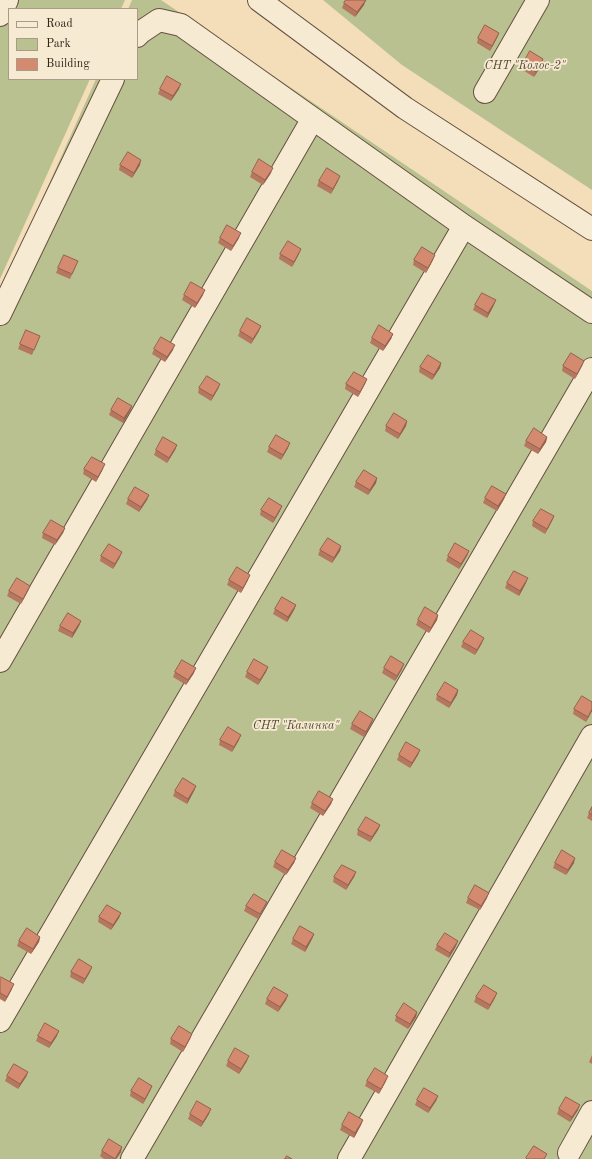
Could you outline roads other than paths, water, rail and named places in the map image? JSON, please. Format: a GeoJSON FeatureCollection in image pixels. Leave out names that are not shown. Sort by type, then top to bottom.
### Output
{"type":"FeatureCollection","features":[{"type":"Feature","properties":{"kind":"street"},"geometry":{"type":"LineString","coordinates":[[0,15],[7,0]]}},
{"type":"Feature","properties":{"kind":"street"},"geometry":{"type":"LineString","coordinates":[[259,0],[405,108],[592,229]]}},
{"type":"Feature","properties":{"kind":"street"},"geometry":{"type":"LineString","coordinates":[[485,92],[538,0]]}},
{"type":"Feature","properties":{"kind":"street"},"geometry":{"type":"LineString","coordinates":[[138,35],[159,20],[181,25],[312,120],[464,226],[592,312]]}},
{"type":"Feature","properties":{"kind":"street"},"geometry":{"type":"LineString","coordinates":[[0,314],[113,80]]}},
{"type":"Feature","properties":{"kind":"street"},"geometry":{"type":"LineString","coordinates":[[0,661],[312,120]]}},
{"type":"Feature","properties":{"kind":"street"},"geometry":{"type":"LineString","coordinates":[[0,1021],[464,226]]}},
{"type":"Feature","properties":{"kind":"street"},"geometry":{"type":"LineString","coordinates":[[132,1159],[592,369]]}},
{"type":"Feature","properties":{"kind":"street"},"geometry":{"type":"LineString","coordinates":[[349,1159],[592,736]]}},
{"type":"Feature","properties":{"kind":"street"},"geometry":{"type":"LineString","coordinates":[[569,1153],[592,1112]]}},
{"type":"Feature","properties":{"kind":"park label","name":"СНТ \"Колос-2\""},"geometry":{"type":"Point","coordinates":[525,66]}},
{"type":"Feature","properties":{"kind":"park label","name":"СНТ \"Калинка\""},"geometry":{"type":"Point","coordinates":[296,726]}}]}
